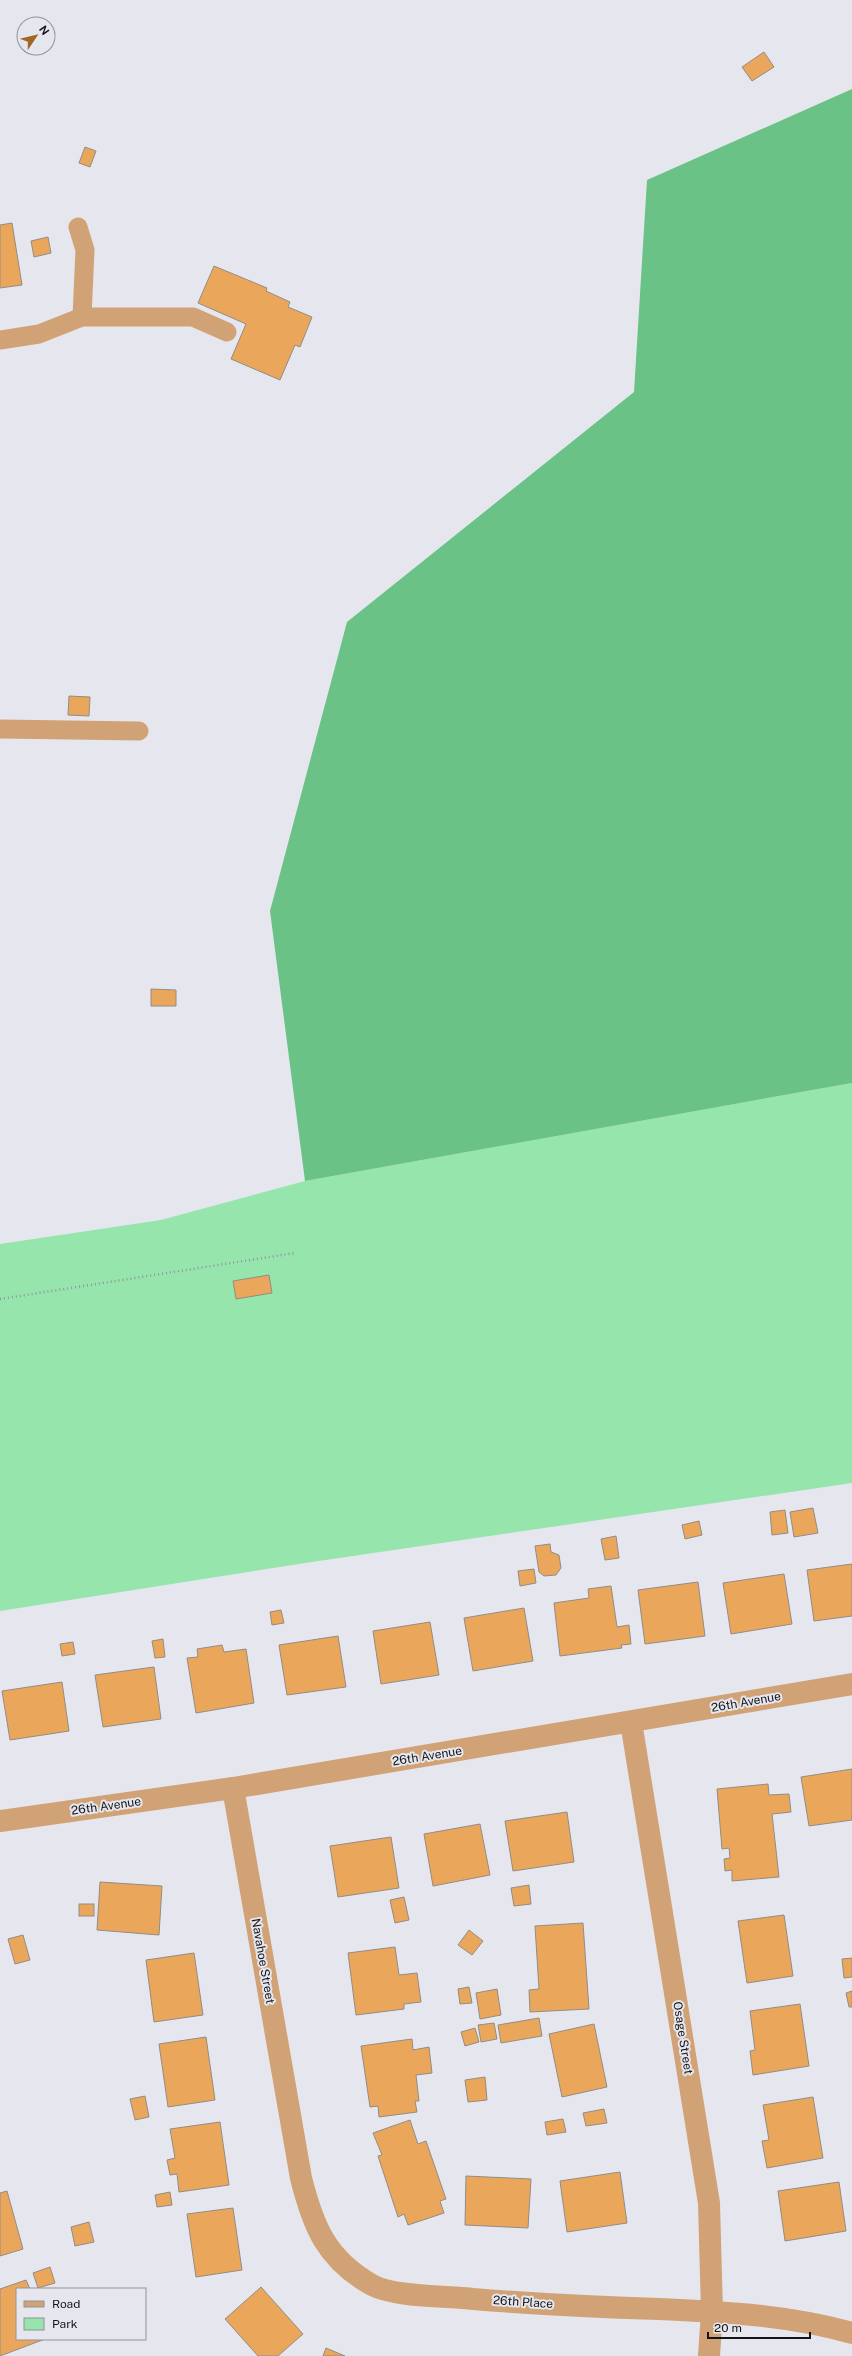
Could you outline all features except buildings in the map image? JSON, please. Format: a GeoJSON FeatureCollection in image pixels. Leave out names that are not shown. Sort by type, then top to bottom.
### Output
{"type":"FeatureCollection","features":[{"type":"Feature","properties":{"kind":"street","name":"26th Avenue"},"geometry":{"type":"LineString","coordinates":[[0,1821],[233,1788],[852,1684]]}},
{"type":"Feature","properties":{"kind":"street","name":"Osage Street"},"geometry":{"type":"LineString","coordinates":[[631,1722],[709,2203],[712,2312],[709,2356]]}},
{"type":"Feature","properties":{"kind":"street","name":"Navahoe Street"},"geometry":{"type":"LineString","coordinates":[[233,1788],[292,2134]]}},
{"type":"Feature","properties":{"kind":"street","name":"26th Place"},"geometry":{"type":"LineString","coordinates":[[292,2134],[309,2209],[321,2237],[338,2259],[373,2286],[396,2292],[530,2304],[762,2315],[816,2323],[852,2333]]}},
{"type":"Feature","properties":{"kind":"lane"},"geometry":{"type":"LineString","coordinates":[[78,227],[84,250],[82,317]]}},
{"type":"Feature","properties":{"kind":"lane"},"geometry":{"type":"LineString","coordinates":[[0,340],[39,334],[82,317],[193,318],[227,332]]}},
{"type":"Feature","properties":{"kind":"lane"},"geometry":{"type":"LineString","coordinates":[[0,729],[139,731]]}},
{"type":"Feature","properties":{"kind":"path"},"geometry":{"type":"LineString","coordinates":[[0,1299],[295,1253]]}},
{"type":"Feature","properties":{"kind":"green space"},"geometry":{"type":"Polygon","coordinates":[[[852,89],[852,1083],[305,1181],[270,911],[347,622],[634,392],[647,180],[852,89]]]}},
{"type":"Feature","properties":{"kind":"green space"},"geometry":{"type":"Polygon","coordinates":[[[852,1083],[852,1483],[305,1563],[0,1611],[0,1244],[161,1220],[305,1181],[852,1083]]]}}]}
